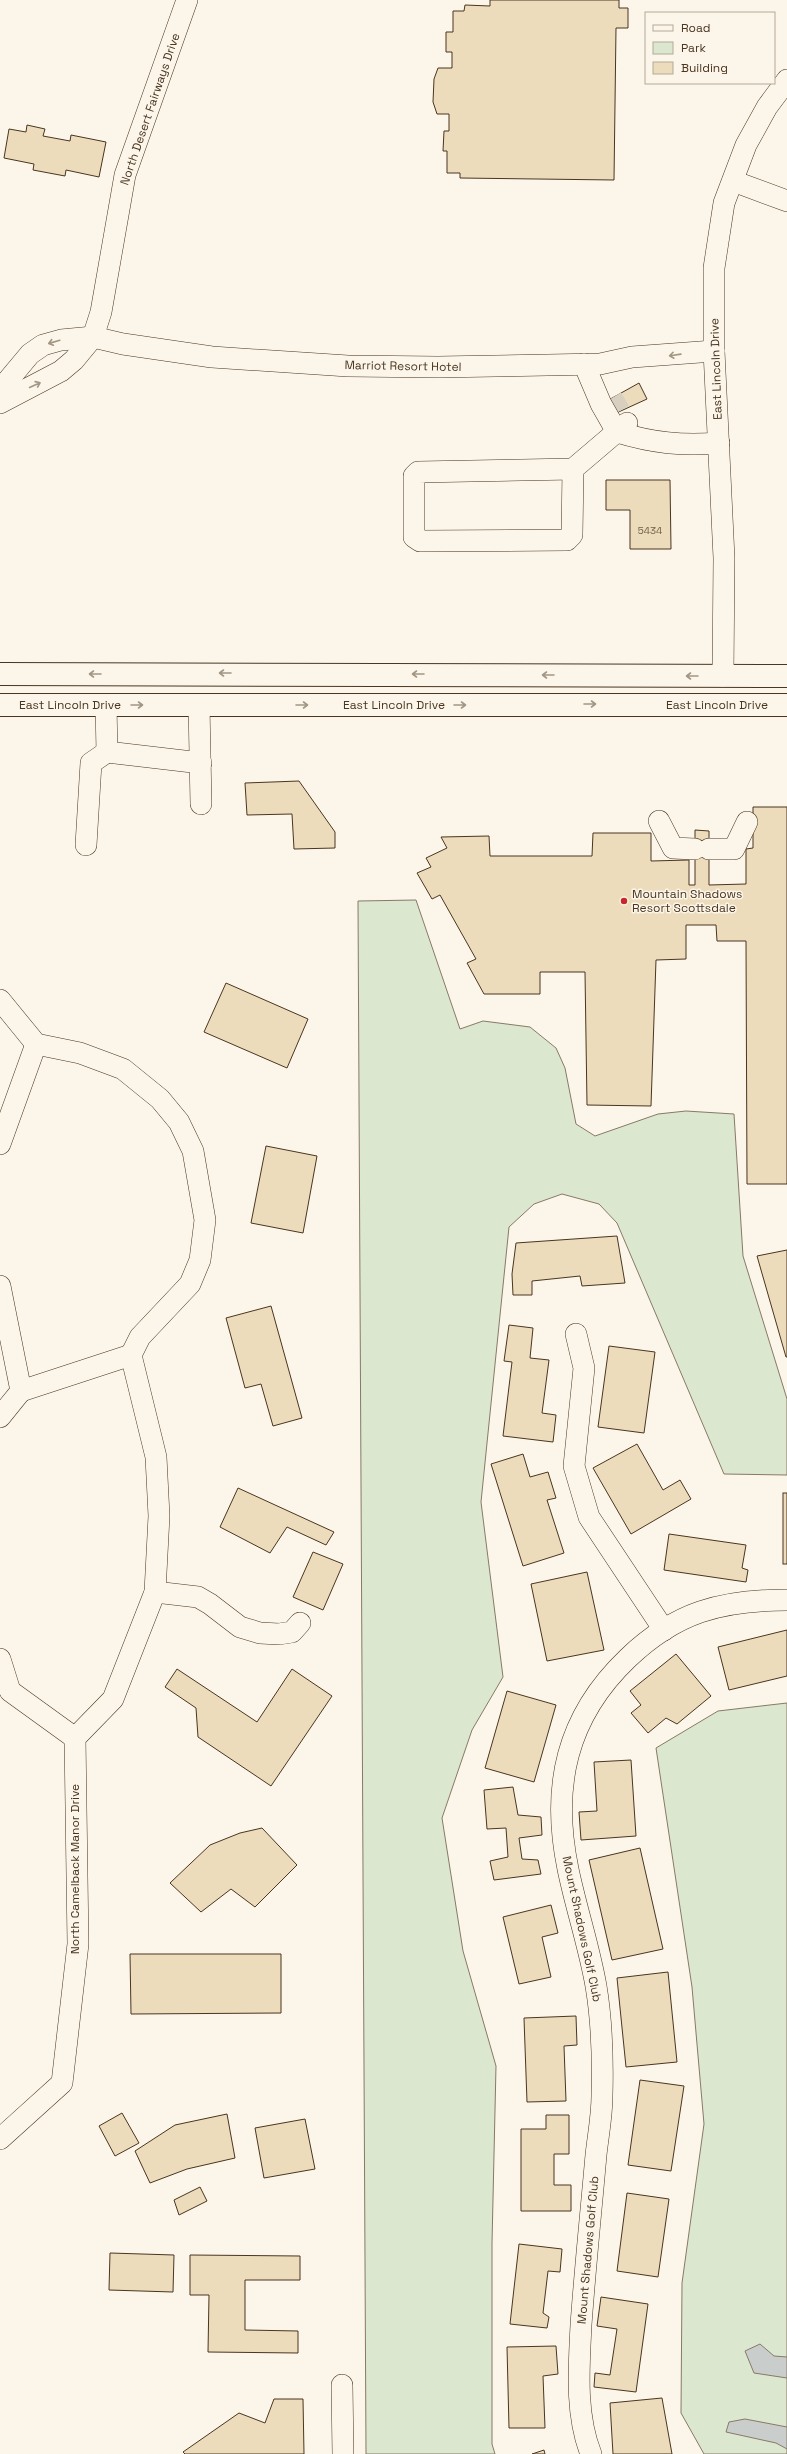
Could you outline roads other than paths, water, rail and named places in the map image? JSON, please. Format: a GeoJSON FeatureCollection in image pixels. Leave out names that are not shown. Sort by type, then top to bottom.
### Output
{"type":"FeatureCollection","features":[{"type":"Feature","properties":{"kind":"main road"},"geometry":{"type":"LineString","coordinates":[[263,705],[264,673]]}},
{"type":"Feature","properties":{"kind":"main road"},"geometry":{"type":"LineString","coordinates":[[0,674],[264,673],[779,676]]}},
{"type":"Feature","properties":{"kind":"main road"},"geometry":{"type":"LineString","coordinates":[[622,704],[634,696],[648,691],[748,689],[779,676]]}},
{"type":"Feature","properties":{"kind":"main road","name":"East Lincoln Drive"},"geometry":{"type":"LineString","coordinates":[[0,705],[787,705]]}},
{"type":"Feature","properties":{"kind":"street","name":"North Desert Fairways Drive"},"geometry":{"type":"LineString","coordinates":[[0,403],[61,371],[74,360],[93,337],[101,312],[125,175],[187,0]]}},
{"type":"Feature","properties":{"kind":"street","name":"East Lincoln Drive"},"geometry":{"type":"LineString","coordinates":[[723,676],[724,558],[714,352],[716,248],[724,203],[746,145],[767,107],[787,80]]}},
{"type":"Feature","properties":{"kind":"street"},"geometry":{"type":"LineString","coordinates":[[733,181],[787,201]]}},
{"type":"Feature","properties":{"kind":"street","name":"Marriot Resort Hotel"},"geometry":{"type":"LineString","coordinates":[[93,337],[123,344],[212,357],[348,366],[438,367],[592,364],[632,357],[714,352]]}},
{"type":"Feature","properties":{"kind":"street"},"geometry":{"type":"LineString","coordinates":[[0,390],[30,354],[43,345],[61,340],[93,337]]}},
{"type":"Feature","properties":{"kind":"street"},"geometry":{"type":"LineString","coordinates":[[592,364],[599,399],[653,442],[685,446],[719,443]]}},
{"type":"Feature","properties":{"kind":"street"},"geometry":{"type":"LineString","coordinates":[[592,364],[603,380],[619,416]]}},
{"type":"Feature","properties":{"kind":"street"},"geometry":{"type":"LineString","coordinates":[[573,469],[418,472],[414,476],[414,537],[420,541],[568,540],[572,535],[573,469],[619,416]]}},
{"type":"Feature","properties":{"kind":"street"},"geometry":{"type":"LineString","coordinates":[[106,705],[107,752]]}},
{"type":"Feature","properties":{"kind":"street"},"geometry":{"type":"LineString","coordinates":[[199,705],[201,804]]}},
{"type":"Feature","properties":{"kind":"street"},"geometry":{"type":"LineString","coordinates":[[86,845],[91,764],[107,752],[201,764]]}},
{"type":"Feature","properties":{"kind":"street"},"geometry":{"type":"LineString","coordinates":[[659,821],[673,848],[702,849],[734,849],[747,822]]}},
{"type":"Feature","properties":{"kind":"street"},"geometry":{"type":"LineString","coordinates":[[0,1000],[36,1044],[80,1053],[124,1069],[160,1099],[179,1122],[193,1151],[205,1220],[200,1260],[190,1284],[140,1337],[131,1355],[156,1457],[159,1516],[155,1592],[113,1699],[75,1738],[10,1691],[0,1659]]}},
{"type":"Feature","properties":{"kind":"street"},"geometry":{"type":"LineString","coordinates":[[0,1144],[36,1044]]}},
{"type":"Feature","properties":{"kind":"street"},"geometry":{"type":"LineString","coordinates":[[0,1286],[21,1391]]}},
{"type":"Feature","properties":{"kind":"street"},"geometry":{"type":"LineString","coordinates":[[576,1334],[584,1368],[574,1466],[589,1518],[664,1630]]}},
{"type":"Feature","properties":{"kind":"street"},"geometry":{"type":"LineString","coordinates":[[0,1418],[21,1391],[131,1355]]}},
{"type":"Feature","properties":{"kind":"street"},"geometry":{"type":"LineString","coordinates":[[155,1592],[198,1597],[210,1604],[240,1627],[260,1633],[279,1634],[292,1632],[300,1623]]}},
{"type":"Feature","properties":{"kind":"street","name":"Mount Shadows Golf Club"},"geometry":{"type":"LineString","coordinates":[[591,2454],[581,2414],[579,2370],[583,2302],[602,2098],[602,2044],[596,1986],[568,1867],[562,1829],[562,1775],[578,1727],[592,1699],[614,1671],[642,1645],[664,1630],[703,1610],[729,1603],[749,1600],[787,1600]]}},
{"type":"Feature","properties":{"kind":"street","name":"North Camelback Manor Drive"},"geometry":{"type":"LineString","coordinates":[[0,2139],[62,2083],[78,1944],[75,1738]]}},
{"type":"Feature","properties":{"kind":"street"},"geometry":{"type":"LineString","coordinates":[[342,2385],[343,2454]]}},
{"type":"Feature","properties":{"kind":"tunnel"},"geometry":{"type":"LineString","coordinates":[[612,398],[620,411]]}},
{"type":"Feature","properties":{"kind":"place","name":"Mountain Shadows Resort Scottsdale"},"geometry":{"type":"Point","coordinates":[624,901]}}]}
